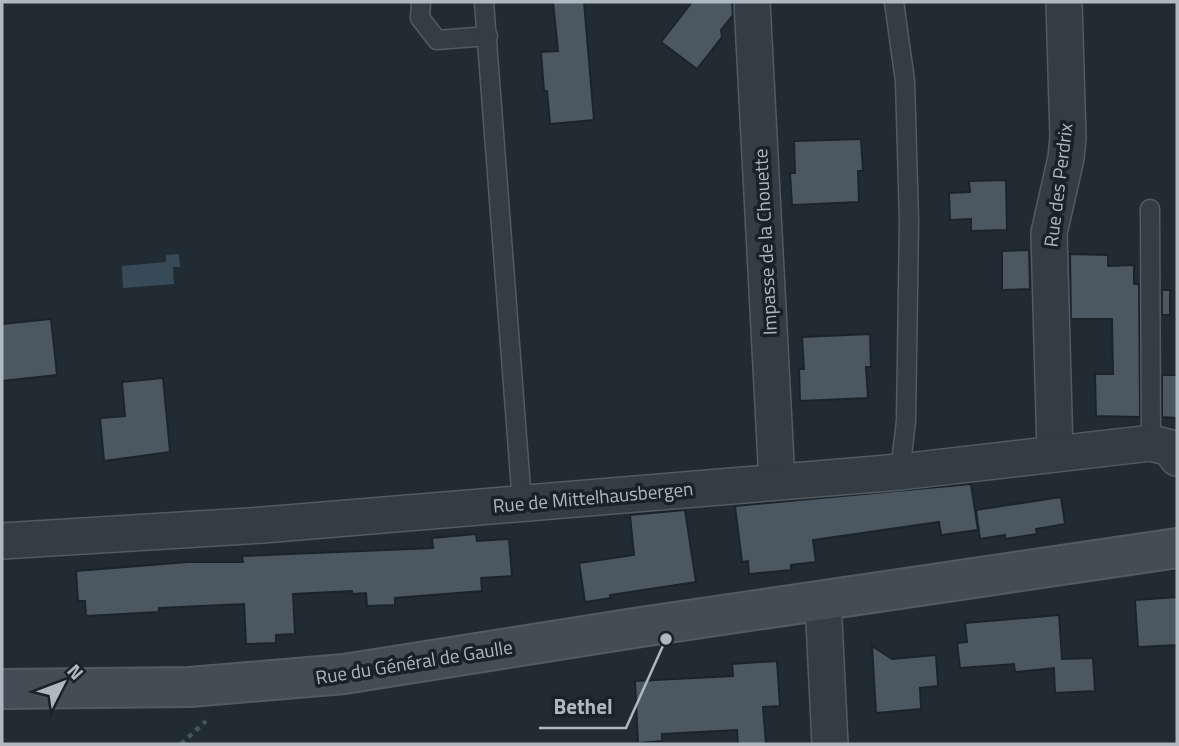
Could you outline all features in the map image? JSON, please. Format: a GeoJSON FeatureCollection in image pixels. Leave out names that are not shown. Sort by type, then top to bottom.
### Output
{"type":"FeatureCollection","features":[{"type":"Feature","properties":{"kind":"street","name":"Impasse de la Chouette"},"geometry":{"type":"LineString","coordinates":[[752,2],[777,482]]}},
{"type":"Feature","properties":{"kind":"street","name":"Rue des Perdrix"},"geometry":{"type":"LineString","coordinates":[[1055,452],[1049,233],[1068,138],[1064,2]]}},
{"type":"Feature","properties":{"kind":"street","name":"Rue de Mittelhausbergen"},"geometry":{"type":"LineString","coordinates":[[2,541],[263,525],[900,472],[1055,452],[1164,450]]}},
{"type":"Feature","properties":{"kind":"street","name":"Rue du Général de Gaulle"},"geometry":{"type":"LineString","coordinates":[[2,689],[190,687],[344,674],[1177,548]]}},
{"type":"Feature","properties":{"kind":"street"},"geometry":{"type":"LineString","coordinates":[[823,600],[830,744]]}},
{"type":"Feature","properties":{"kind":"lane"},"geometry":{"type":"LineString","coordinates":[[421,2],[420,18],[437,40],[488,36]]}},
{"type":"Feature","properties":{"kind":"lane"},"geometry":{"type":"LineString","coordinates":[[484,2],[522,503]]}},
{"type":"Feature","properties":{"kind":"lane"},"geometry":{"type":"LineString","coordinates":[[894,2],[905,81],[909,222],[906,421],[900,472]]}},
{"type":"Feature","properties":{"kind":"lane"},"geometry":{"type":"LineString","coordinates":[[1150,209],[1164,450]]}},
{"type":"Feature","properties":{"kind":"water"},"geometry":{"type":"Polygon","coordinates":[[[179,254],[180,267],[173,267],[174,284],[123,288],[122,266],[166,262],[166,255],[179,254]]]}},
{"type":"Feature","properties":{"kind":"building"},"geometry":{"type":"Polygon","coordinates":[[[553,2],[584,2],[594,120],[550,124],[541,52],[558,51],[553,2]]]}},
{"type":"Feature","properties":{"kind":"building"},"geometry":{"type":"Polygon","coordinates":[[[692,2],[732,2],[733,15],[721,30],[722,37],[697,69],[661,42],[692,2]]]}},
{"type":"Feature","properties":{"kind":"building"},"geometry":{"type":"Polygon","coordinates":[[[861,139],[863,171],[858,171],[859,202],[792,205],[790,173],[795,173],[794,141],[861,139]]]}},
{"type":"Feature","properties":{"kind":"building"},"geometry":{"type":"Polygon","coordinates":[[[1006,180],[1007,230],[971,231],[971,219],[950,220],[949,193],[970,192],[969,181],[1006,180]]]}},
{"type":"Feature","properties":{"kind":"building"},"geometry":{"type":"Polygon","coordinates":[[[1029,250],[1030,289],[1002,290],[1002,251],[1029,250]]]}},
{"type":"Feature","properties":{"kind":"building"},"geometry":{"type":"Polygon","coordinates":[[[1070,254],[1108,255],[1108,266],[1134,265],[1134,284],[1139,284],[1140,417],[1096,416],[1095,374],[1113,374],[1112,319],[1071,319],[1070,254]]]}},
{"type":"Feature","properties":{"kind":"building"},"geometry":{"type":"Polygon","coordinates":[[[1162,290],[1170,290],[1170,315],[1162,315],[1162,290]]]}},
{"type":"Feature","properties":{"kind":"building"},"geometry":{"type":"Polygon","coordinates":[[[51,319],[57,375],[2,381],[2,324],[51,319]]]}},
{"type":"Feature","properties":{"kind":"building"},"geometry":{"type":"Polygon","coordinates":[[[870,334],[871,367],[866,367],[868,398],[800,401],[799,369],[804,369],[802,337],[870,334]]]}},
{"type":"Feature","properties":{"kind":"building"},"geometry":{"type":"Polygon","coordinates":[[[1162,375],[1177,375],[1177,418],[1162,417],[1162,375]]]}},
{"type":"Feature","properties":{"kind":"building"},"geometry":{"type":"Polygon","coordinates":[[[163,378],[170,452],[104,461],[100,418],[125,416],[122,382],[163,378]]]}},
{"type":"Feature","properties":{"kind":"building"},"geometry":{"type":"Polygon","coordinates":[[[971,484],[978,530],[941,535],[939,522],[813,540],[816,562],[791,565],[791,570],[749,574],[748,561],[742,562],[735,506],[971,484]]]}},
{"type":"Feature","properties":{"kind":"building"},"geometry":{"type":"Polygon","coordinates":[[[1061,497],[1065,524],[1036,529],[1037,534],[1005,539],[1005,535],[980,539],[976,510],[1061,497]]]}},
{"type":"Feature","properties":{"kind":"building"},"geometry":{"type":"Polygon","coordinates":[[[685,510],[696,582],[610,595],[611,598],[585,602],[579,563],[634,555],[630,515],[685,510]]]}},
{"type":"Feature","properties":{"kind":"building"},"geometry":{"type":"Polygon","coordinates":[[[476,534],[477,541],[509,539],[512,576],[481,578],[482,591],[395,598],[395,605],[367,606],[366,593],[352,594],[352,591],[293,594],[295,634],[276,635],[276,643],[246,644],[244,604],[159,608],[159,612],[86,616],[85,601],[78,601],[76,571],[188,562],[243,562],[242,556],[433,548],[432,538],[476,534]]]}},
{"type":"Feature","properties":{"kind":"building"},"geometry":{"type":"Polygon","coordinates":[[[1177,597],[1177,645],[1138,647],[1135,600],[1177,597]]]}},
{"type":"Feature","properties":{"kind":"building"},"geometry":{"type":"Polygon","coordinates":[[[1059,615],[1062,659],[1093,658],[1095,691],[1055,693],[1054,668],[1015,672],[1014,664],[960,668],[957,643],[967,642],[965,623],[1059,615]]]}},
{"type":"Feature","properties":{"kind":"building"},"geometry":{"type":"Polygon","coordinates":[[[872,646],[892,659],[936,655],[938,686],[920,688],[921,709],[876,713],[872,646]]]}},
{"type":"Feature","properties":{"kind":"building"},"geometry":{"type":"Polygon","coordinates":[[[777,661],[780,706],[763,707],[766,744],[738,744],[737,730],[662,734],[662,741],[638,743],[635,681],[733,676],[732,664],[777,661]]]}},
{"type":"Feature","properties":{"kind":"place","name":"Bethel"},"geometry":{"type":"Point","coordinates":[666,639]}}]}
